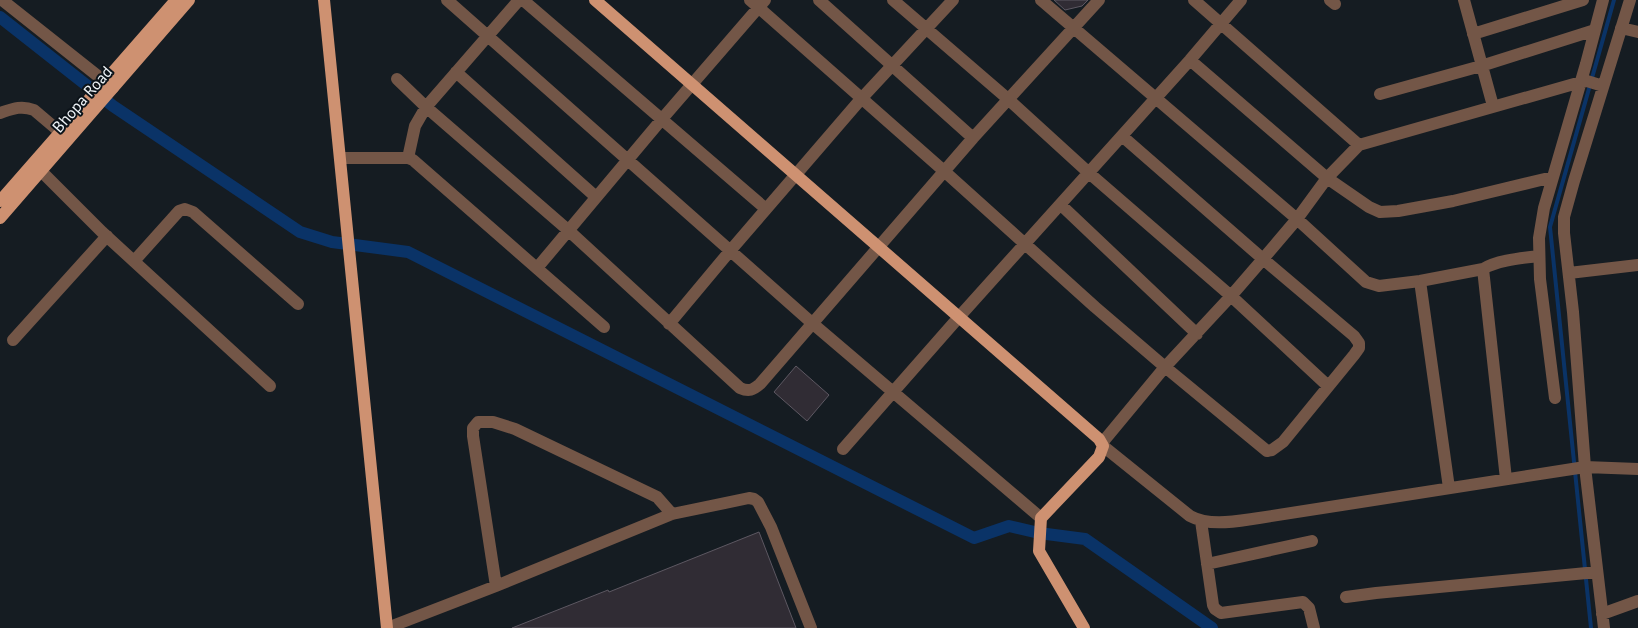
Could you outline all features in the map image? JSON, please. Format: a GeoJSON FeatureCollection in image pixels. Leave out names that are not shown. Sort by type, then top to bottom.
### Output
{"type":"FeatureCollection","features":[{"type":"Feature","properties":{"kind":"main road","name":"Bhopa Road"},"geometry":{"type":"LineString","coordinates":[[107,88],[176,0]]}},
{"type":"Feature","properties":{"kind":"main road","name":"Bhopa Road"},"geometry":{"type":"LineString","coordinates":[[0,201],[64,136],[189,0]]}},
{"type":"Feature","properties":{"kind":"main road"},"geometry":{"type":"LineString","coordinates":[[324,0],[387,628]]}},
{"type":"Feature","properties":{"kind":"main road"},"geometry":{"type":"LineString","coordinates":[[595,0],[1100,439],[1102,445],[1099,457],[1040,518],[1039,551],[1084,628]]}},
{"type":"Feature","properties":{"kind":"main road","name":"Bhopa Road"},"geometry":{"type":"LineString","coordinates":[[0,218],[41,171],[64,136]]}},
{"type":"Feature","properties":{"kind":"street"},"geometry":{"type":"LineString","coordinates":[[447,0],[812,323],[1040,518]]}},
{"type":"Feature","properties":{"kind":"street"},"geometry":{"type":"LineString","coordinates":[[408,158],[414,126],[426,106],[520,0]]}},
{"type":"Feature","properties":{"kind":"street"},"geometry":{"type":"LineString","coordinates":[[523,0],[766,209]]}},
{"type":"Feature","properties":{"kind":"street"},"geometry":{"type":"LineString","coordinates":[[819,0],[973,138]]}},
{"type":"Feature","properties":{"kind":"street"},"geometry":{"type":"LineString","coordinates":[[893,0],[1231,296],[1328,386]]}},
{"type":"Feature","properties":{"kind":"street"},"geometry":{"type":"LineString","coordinates":[[669,324],[861,99],[953,0]]}},
{"type":"Feature","properties":{"kind":"street"},"geometry":{"type":"LineString","coordinates":[[1041,0],[1297,219],[1366,282],[1379,286],[1420,281],[1539,256]]}},
{"type":"Feature","properties":{"kind":"street"},"geometry":{"type":"LineString","coordinates":[[397,79],[568,230],[740,388],[748,391],[753,390],[760,384],[973,138],[1099,0]]}},
{"type":"Feature","properties":{"kind":"street"},"geometry":{"type":"LineString","coordinates":[[1194,0],[1359,145]]}},
{"type":"Feature","properties":{"kind":"street"},"geometry":{"type":"LineString","coordinates":[[843,449],[1190,60],[1240,0]]}},
{"type":"Feature","properties":{"kind":"street"},"geometry":{"type":"LineString","coordinates":[[1464,0],[1493,106]]}},
{"type":"Feature","properties":{"kind":"street"},"geometry":{"type":"LineString","coordinates":[[1473,34],[1583,0]]}},
{"type":"Feature","properties":{"kind":"street"},"geometry":{"type":"LineString","coordinates":[[1555,398],[1540,279],[1539,238],[1553,215],[1591,83],[1595,30],[1603,0]]}},
{"type":"Feature","properties":{"kind":"street"},"geometry":{"type":"LineString","coordinates":[[1604,628],[1594,572],[1569,273],[1564,233],[1553,215],[1552,177],[1591,83],[1622,28],[1630,0]]}},
{"type":"Feature","properties":{"kind":"street"},"geometry":{"type":"LineString","coordinates":[[2,2],[107,88]]}},
{"type":"Feature","properties":{"kind":"street"},"geometry":{"type":"LineString","coordinates":[[537,268],[692,85],[758,2],[861,99],[1165,367],[1267,451],[1270,451],[1283,442],[1360,348],[1359,343],[1354,336],[1122,136]]}},
{"type":"Feature","properties":{"kind":"street"},"geometry":{"type":"LineString","coordinates":[[1622,28],[1638,32]]}},
{"type":"Feature","properties":{"kind":"street"},"geometry":{"type":"LineString","coordinates":[[1380,94],[1481,66],[1595,30]]}},
{"type":"Feature","properties":{"kind":"street"},"geometry":{"type":"LineString","coordinates":[[1190,60],[1327,178],[1369,207],[1380,212],[1398,211],[1453,201],[1552,177]]}},
{"type":"Feature","properties":{"kind":"street"},"geometry":{"type":"LineString","coordinates":[[456,72],[596,197]]}},
{"type":"Feature","properties":{"kind":"street"},"geometry":{"type":"LineString","coordinates":[[1591,83],[1493,106],[1359,145],[1327,178],[1297,219],[1231,296],[1165,367],[1102,445],[1190,516],[1201,521],[1231,522],[1585,467],[1638,469]]}},
{"type":"Feature","properties":{"kind":"street"},"geometry":{"type":"LineString","coordinates":[[0,113],[18,107],[27,107],[34,110],[64,136]]}},
{"type":"Feature","properties":{"kind":"street"},"geometry":{"type":"LineString","coordinates":[[340,158],[408,158],[419,164],[604,327]]}},
{"type":"Feature","properties":{"kind":"street"},"geometry":{"type":"LineString","coordinates":[[41,171],[107,236],[270,386]]}},
{"type":"Feature","properties":{"kind":"street"},"geometry":{"type":"LineString","coordinates":[[1061,204],[1197,334]]}},
{"type":"Feature","properties":{"kind":"street"},"geometry":{"type":"LineString","coordinates":[[135,260],[179,211],[185,209],[193,212],[298,304]]}},
{"type":"Feature","properties":{"kind":"street"},"geometry":{"type":"LineString","coordinates":[[13,340],[107,236]]}},
{"type":"Feature","properties":{"kind":"street"},"geometry":{"type":"LineString","coordinates":[[1569,273],[1638,265]]}},
{"type":"Feature","properties":{"kind":"street"},"geometry":{"type":"LineString","coordinates":[[1484,269],[1506,479]]}},
{"type":"Feature","properties":{"kind":"street"},"geometry":{"type":"LineString","coordinates":[[1420,281],[1449,488]]}},
{"type":"Feature","properties":{"kind":"street"},"geometry":{"type":"LineString","coordinates":[[496,586],[472,432],[474,425],[478,422],[492,422],[515,429],[657,497],[672,514]]}},
{"type":"Feature","properties":{"kind":"street"},"geometry":{"type":"LineString","coordinates":[[387,628],[412,623],[496,586],[672,514],[736,499],[749,498],[758,502],[771,526],[811,628]]}},
{"type":"Feature","properties":{"kind":"street"},"geometry":{"type":"LineString","coordinates":[[1201,521],[1213,605],[1218,612],[1303,602],[1310,608],[1314,628]]}},
{"type":"Feature","properties":{"kind":"street"},"geometry":{"type":"LineString","coordinates":[[1207,564],[1312,541]]}},
{"type":"Feature","properties":{"kind":"street"},"geometry":{"type":"LineString","coordinates":[[1346,597],[1594,572]]}},
{"type":"Feature","properties":{"kind":"street"},"geometry":{"type":"LineString","coordinates":[[1602,614],[1638,601]]}},
{"type":"Feature","properties":{"kind":"building"},"geometry":{"type":"Polygon","coordinates":[[[1054,0],[1088,0],[1082,6],[1065,10],[1054,0]]]}},
{"type":"Feature","properties":{"kind":"building"},"geometry":{"type":"Polygon","coordinates":[[[796,366],[829,395],[807,421],[774,392],[796,366]]]}},
{"type":"Feature","properties":{"kind":"building"},"geometry":{"type":"Polygon","coordinates":[[[759,532],[796,628],[512,628],[608,590],[609,592],[759,532]]]}},
{"type":"Feature","properties":{"kind":"waterway"},"geometry":{"type":"LineString","coordinates":[[1591,628],[1550,227],[1614,0]]}},
{"type":"Feature","properties":{"kind":"waterway"},"geometry":{"type":"LineString","coordinates":[[0,17],[113,106],[300,232],[332,242],[408,252],[974,538],[1009,526],[1039,533],[1085,539],[1212,628]]}}]}
